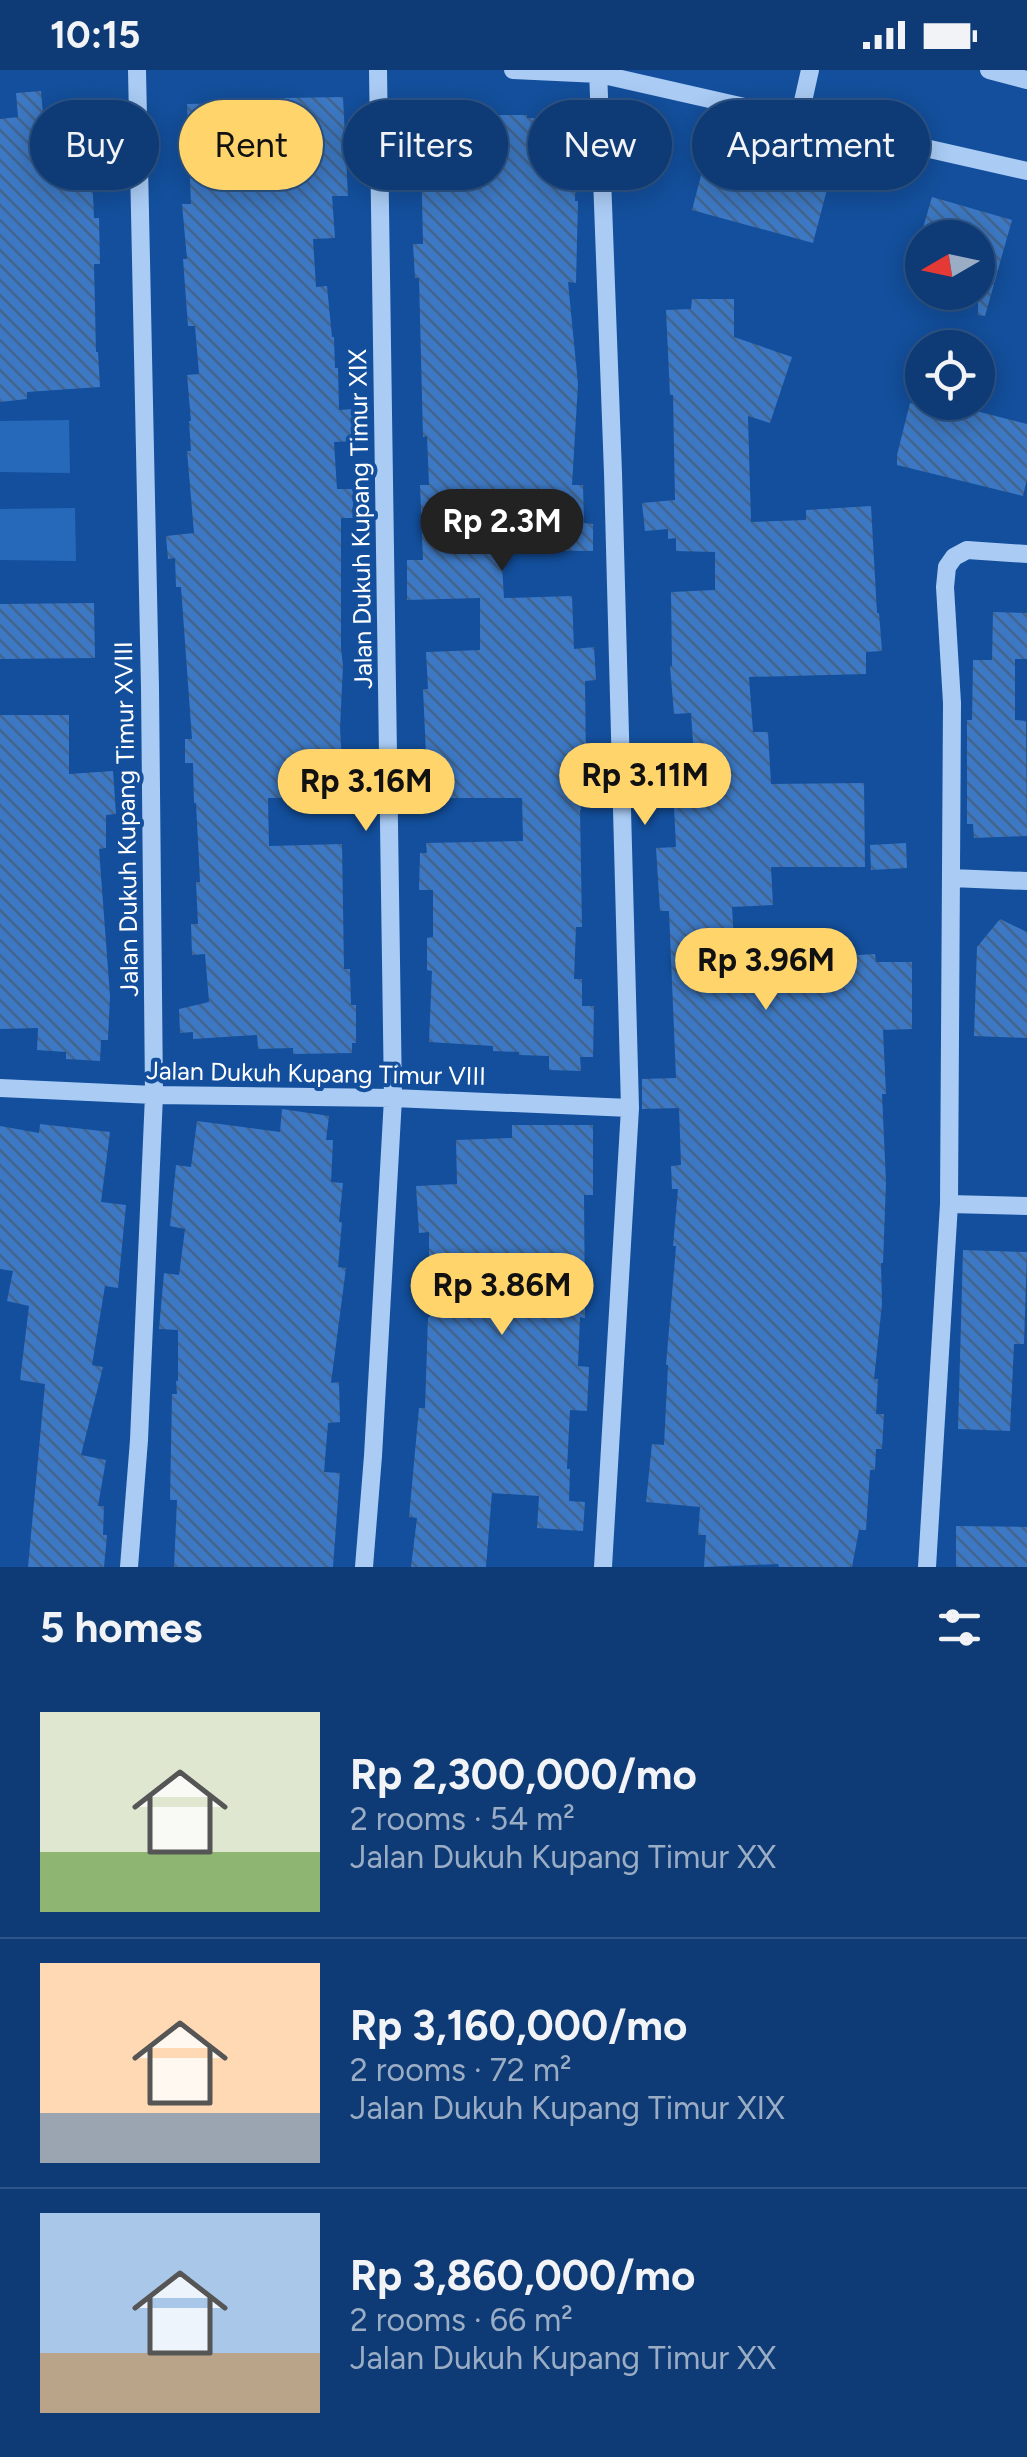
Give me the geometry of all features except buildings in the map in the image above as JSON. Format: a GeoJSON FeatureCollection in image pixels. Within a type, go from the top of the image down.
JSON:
{"type":"FeatureCollection","features":[{"type":"Feature","properties":{"kind":"street","name":"Jalan Dukuh Kupang Timur XVIII"},"geometry":{"type":"LineString","coordinates":[[129,1567],[139,1440],[154,1094],[150,668],[137,70]]}},
{"type":"Feature","properties":{"kind":"street","name":"Jalan Dukuh Kupang Timur XIX"},"geometry":{"type":"LineString","coordinates":[[364,1567],[393,1098],[378,70]]}},
{"type":"Feature","properties":{"kind":"street"},"geometry":{"type":"LineString","coordinates":[[513,70],[599,72],[718,100]]}},
{"type":"Feature","properties":{"kind":"street"},"geometry":{"type":"LineString","coordinates":[[803,100],[810,70]]}},
{"type":"Feature","properties":{"kind":"street"},"geometry":{"type":"LineString","coordinates":[[989,70],[1027,80]]}},
{"type":"Feature","properties":{"kind":"street"},"geometry":{"type":"LineString","coordinates":[[599,72],[630,1108],[603,1567]]}},
{"type":"Feature","properties":{"kind":"street"},"geometry":{"type":"LineString","coordinates":[[930,149],[1027,171]]}},
{"type":"Feature","properties":{"kind":"street"},"geometry":{"type":"LineString","coordinates":[[926,1567],[949,1204],[952,703],[945,587],[947,567],[954,556],[967,550],[1027,554]]}},
{"type":"Feature","properties":{"kind":"street"},"geometry":{"type":"LineString","coordinates":[[951,878],[1027,882]]}},
{"type":"Feature","properties":{"kind":"street","name":"Jalan Dukuh Kupang Timur VIII"},"geometry":{"type":"LineString","coordinates":[[0,1088],[630,1108]]}},
{"type":"Feature","properties":{"kind":"street"},"geometry":{"type":"LineString","coordinates":[[949,1204],[1027,1206]]}},
{"type":"Feature","properties":{"kind":"shaded area"},"geometry":{"type":"Polygon","coordinates":[[[69,420],[70,473],[0,472],[0,421],[69,420]]]}},
{"type":"Feature","properties":{"kind":"shaded area"},"geometry":{"type":"Polygon","coordinates":[[[75,508],[76,561],[0,560],[0,509],[75,508]]]}}]}
